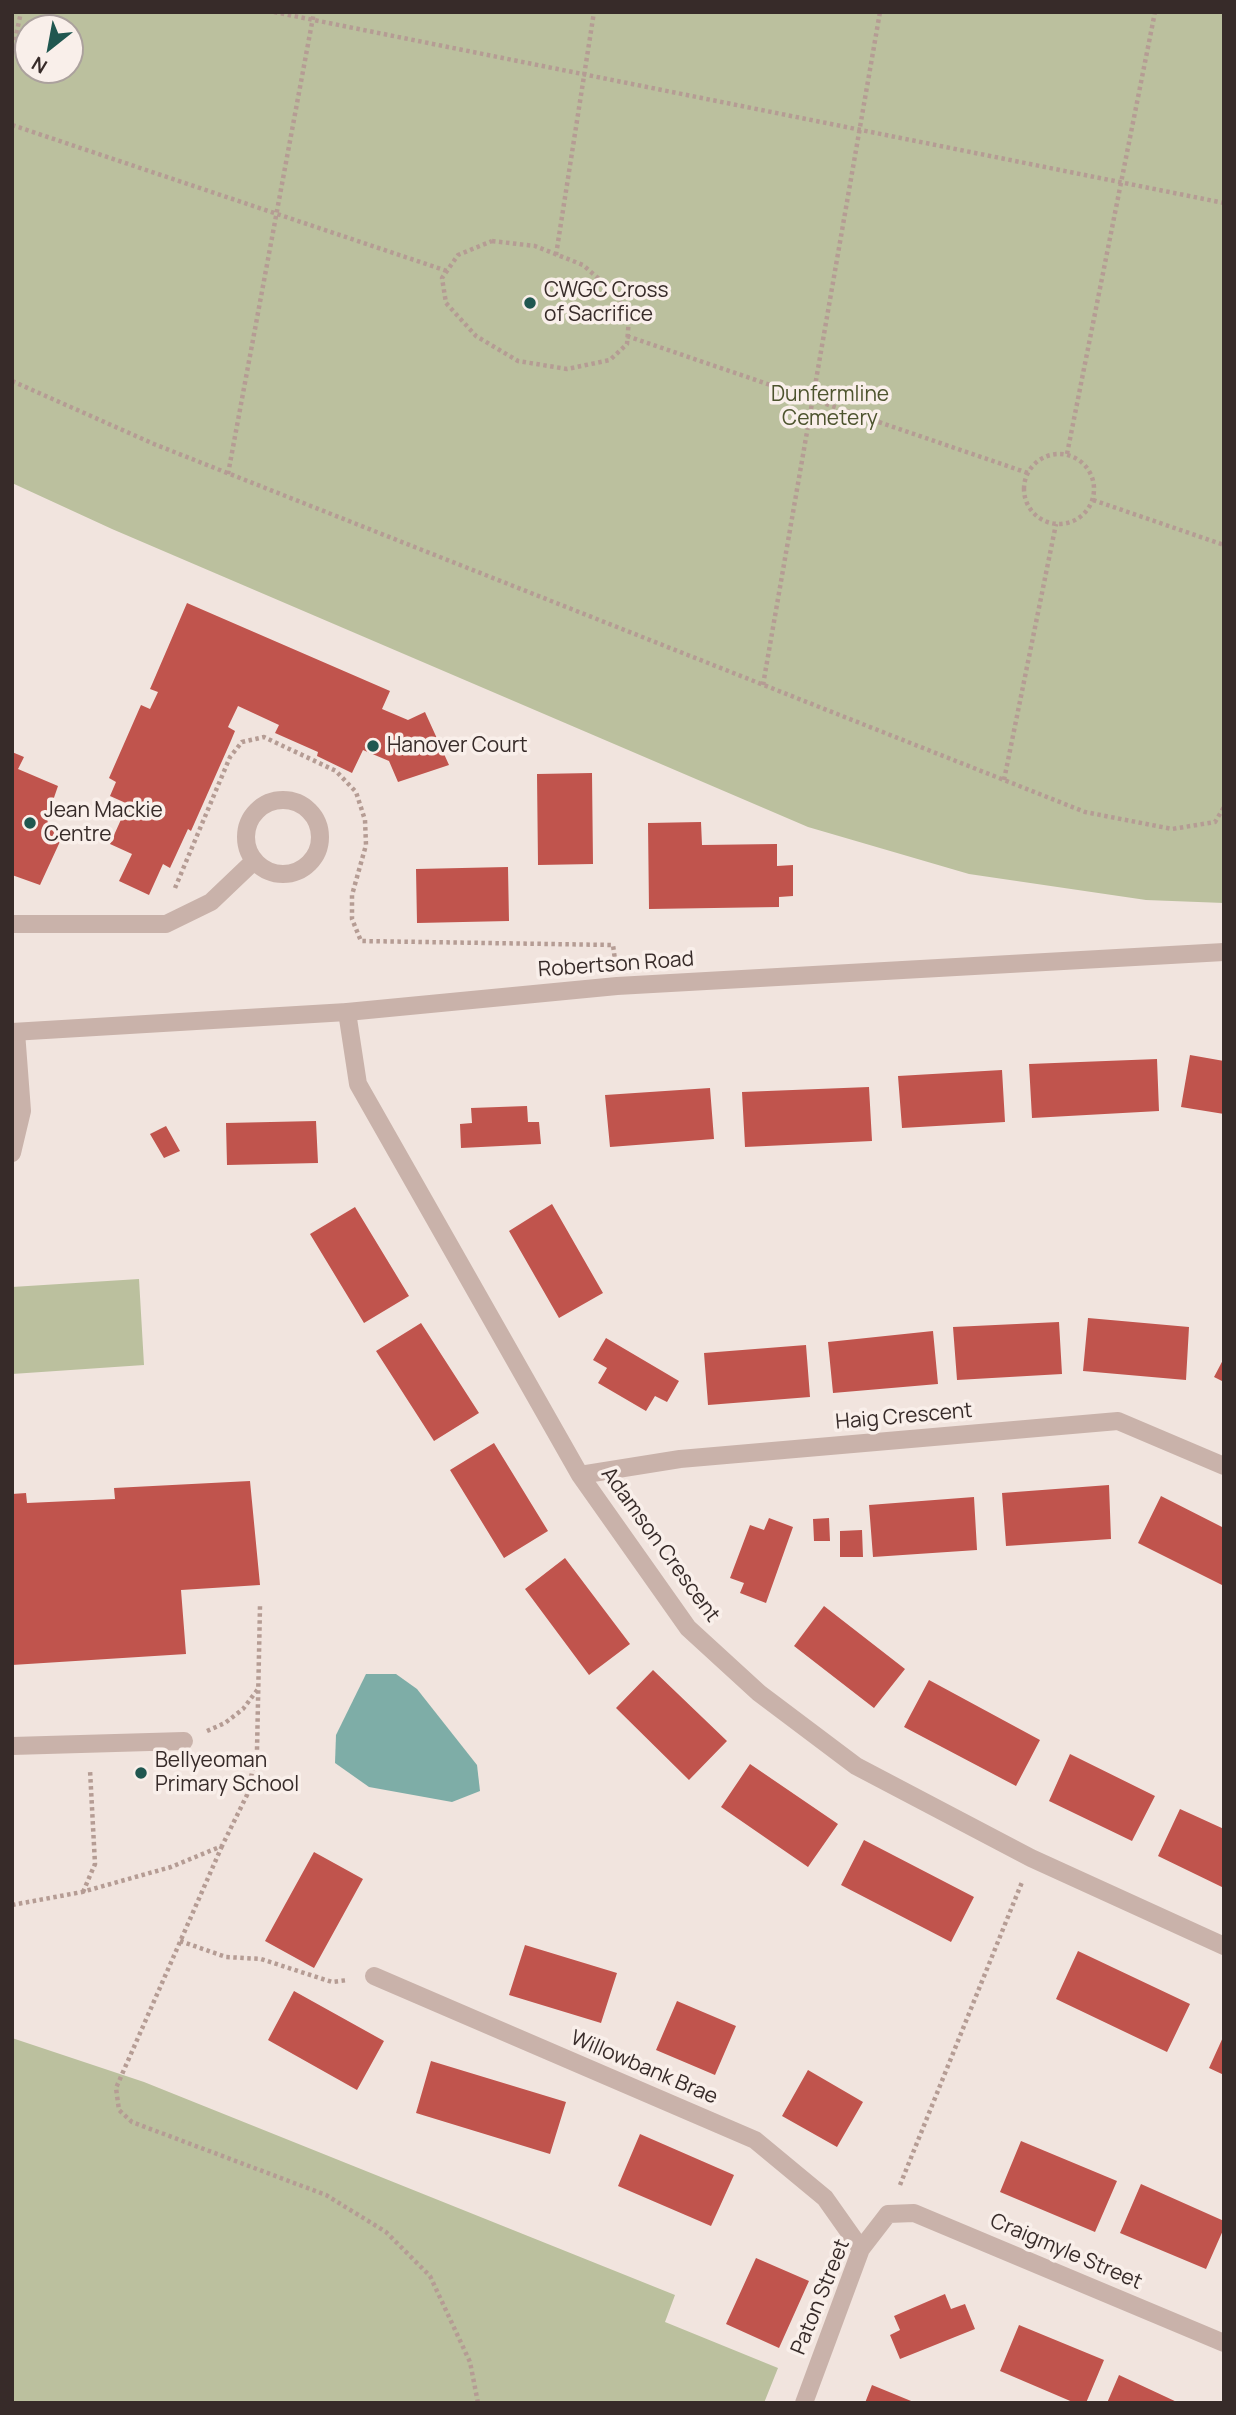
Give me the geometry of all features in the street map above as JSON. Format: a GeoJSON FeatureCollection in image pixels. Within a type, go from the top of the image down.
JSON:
{"type":"FeatureCollection","features":[{"type":"Feature","properties":{"kind":"street"},"geometry":{"type":"LineString","coordinates":[[287,799],[310,811],[317,821],[320,844],[308,864],[298,871],[275,874],[254,861],[245,837],[254,813],[263,805],[287,799]]}},
{"type":"Feature","properties":{"kind":"street"},"geometry":{"type":"LineString","coordinates":[[12,924],[166,924],[211,902],[254,861]]}},
{"type":"Feature","properties":{"kind":"street","name":"Robertson Road"},"geometry":{"type":"LineString","coordinates":[[14,1032],[347,1012],[617,986],[1224,952]]}},
{"type":"Feature","properties":{"kind":"street","name":"Adamson Crescent"},"geometry":{"type":"LineString","coordinates":[[347,1012],[358,1084],[580,1475],[688,1628],[759,1693],[856,1766],[1031,1858],[1224,1946]]}},
{"type":"Feature","properties":{"kind":"street"},"geometry":{"type":"LineString","coordinates":[[12,1153],[22,1111],[14,1032]]}},
{"type":"Feature","properties":{"kind":"street","name":"Haig Crescent"},"geometry":{"type":"LineString","coordinates":[[580,1475],[680,1459],[1118,1421],[1224,1466]]}},
{"type":"Feature","properties":{"kind":"street"},"geometry":{"type":"LineString","coordinates":[[12,1746],[184,1741]]}},
{"type":"Feature","properties":{"kind":"street","name":"Willowbank Brae"},"geometry":{"type":"LineString","coordinates":[[374,1976],[755,2140],[825,2199],[861,2249]]}},
{"type":"Feature","properties":{"kind":"street","name":"Craigmyle Street"},"geometry":{"type":"LineString","coordinates":[[888,2214],[914,2213],[1224,2343]]}},
{"type":"Feature","properties":{"kind":"street","name":"Paton Street"},"geometry":{"type":"LineString","coordinates":[[804,2403],[861,2249],[888,2214]]}},
{"type":"Feature","properties":{"kind":"path"},"geometry":{"type":"LineString","coordinates":[[12,54],[21,12]]}},
{"type":"Feature","properties":{"kind":"path"},"geometry":{"type":"LineString","coordinates":[[274,12],[1224,203]]}},
{"type":"Feature","properties":{"kind":"path"},"geometry":{"type":"LineString","coordinates":[[228,474],[314,12]]}},
{"type":"Feature","properties":{"kind":"path"},"geometry":{"type":"LineString","coordinates":[[556,255],[594,12]]}},
{"type":"Feature","properties":{"kind":"path"},"geometry":{"type":"LineString","coordinates":[[763,685],[880,12]]}},
{"type":"Feature","properties":{"kind":"path"},"geometry":{"type":"LineString","coordinates":[[1067,454],[1155,12]]}},
{"type":"Feature","properties":{"kind":"path"},"geometry":{"type":"LineString","coordinates":[[12,125],[447,271]]}},
{"type":"Feature","properties":{"kind":"path"},"geometry":{"type":"LineString","coordinates":[[492,241],[535,246],[583,265],[615,293],[629,318],[627,344],[610,360],[567,369],[518,361],[476,336],[446,303],[442,278],[447,271],[457,256],[492,241]]}},
{"type":"Feature","properties":{"kind":"path"},"geometry":{"type":"LineString","coordinates":[[627,335],[1028,473]]}},
{"type":"Feature","properties":{"kind":"path"},"geometry":{"type":"LineString","coordinates":[[12,382],[228,474],[1085,812],[1171,829],[1215,822],[1224,807]]}},
{"type":"Feature","properties":{"kind":"path"},"geometry":{"type":"LineString","coordinates":[[1067,454],[1086,466],[1093,476],[1093,500],[1079,518],[1056,524],[1045,521],[1028,505],[1025,495],[1028,473],[1045,457],[1067,454]]}},
{"type":"Feature","properties":{"kind":"path"},"geometry":{"type":"LineString","coordinates":[[1093,500],[1224,545]]}},
{"type":"Feature","properties":{"kind":"path"},"geometry":{"type":"LineString","coordinates":[[1004,780],[1056,524]]}},
{"type":"Feature","properties":{"kind":"path"},"geometry":{"type":"LineString","coordinates":[[150,925],[182,878],[193,840],[230,757],[242,742],[264,737],[336,771],[356,792],[365,820],[366,845],[352,895],[352,919],[360,941],[614,945],[617,986]]}},
{"type":"Feature","properties":{"kind":"path"},"geometry":{"type":"LineString","coordinates":[[260,1606],[257,1751],[249,1784],[117,2088],[119,2110],[132,2122],[326,2195],[386,2232],[430,2276],[470,2362],[478,2403]]}},
{"type":"Feature","properties":{"kind":"path"},"geometry":{"type":"LineString","coordinates":[[184,1741],[225,1723],[243,1709],[258,1689]]}},
{"type":"Feature","properties":{"kind":"path"},"geometry":{"type":"LineString","coordinates":[[82,1892],[95,1864],[89,1744]]}},
{"type":"Feature","properties":{"kind":"path"},"geometry":{"type":"LineString","coordinates":[[12,1905],[82,1892],[171,1867],[222,1846]]}},
{"type":"Feature","properties":{"kind":"path"},"geometry":{"type":"LineString","coordinates":[[888,2214],[1031,1858]]}},
{"type":"Feature","properties":{"kind":"path"},"geometry":{"type":"LineString","coordinates":[[180,1941],[226,1957],[261,1959],[332,1982],[374,1976]]}},
{"type":"Feature","properties":{"kind":"green space","name":"Dunfermline Cemetery"},"geometry":{"type":"Polygon","coordinates":[[[12,12],[1224,12],[1224,903],[1146,900],[969,874],[808,827],[112,529],[12,483],[12,12]]]}},
{"type":"Feature","properties":{"kind":"green space"},"geometry":{"type":"Polygon","coordinates":[[[139,1279],[144,1365],[12,1374],[12,1287],[139,1279]]]}},
{"type":"Feature","properties":{"kind":"green space"},"geometry":{"type":"Polygon","coordinates":[[[12,2038],[144,2082],[675,2295],[665,2322],[778,2368],[764,2403],[12,2403],[12,2038]]]}},
{"type":"Feature","properties":{"kind":"water"},"geometry":{"type":"Polygon","coordinates":[[[366,1674],[396,1674],[417,1689],[477,1765],[480,1791],[452,1802],[369,1787],[335,1763],[336,1735],[366,1674]]]}},
{"type":"Feature","properties":{"kind":"building","name":"Hanover Court"},"geometry":{"type":"Polygon","coordinates":[[[187,603],[390,691],[382,709],[408,720],[425,712],[449,765],[398,782],[389,761],[363,750],[352,773],[317,756],[318,752],[275,733],[279,725],[238,706],[228,727],[235,731],[230,743],[191,831],[188,829],[170,868],[163,864],[149,895],[119,881],[132,854],[110,844],[128,804],[110,796],[116,782],[109,778],[141,705],[150,709],[158,692],[150,689],[187,603]]]}},
{"type":"Feature","properties":{"kind":"building","name":"Jean Mackie Centre"},"geometry":{"type":"Polygon","coordinates":[[[12,752],[24,757],[18,769],[58,786],[47,818],[49,829],[63,835],[40,885],[12,875],[12,752]]]}},
{"type":"Feature","properties":{"kind":"building"},"geometry":{"type":"Polygon","coordinates":[[[592,773],[593,864],[538,865],[537,774],[592,773]]]}},
{"type":"Feature","properties":{"kind":"building"},"geometry":{"type":"Polygon","coordinates":[[[701,822],[702,845],[777,844],[777,866],[793,865],[793,896],[779,897],[779,907],[649,909],[648,823],[701,822]]]}},
{"type":"Feature","properties":{"kind":"building"},"geometry":{"type":"Polygon","coordinates":[[[508,867],[509,921],[417,923],[416,869],[508,867]]]}},
{"type":"Feature","properties":{"kind":"building"},"geometry":{"type":"Polygon","coordinates":[[[1190,1055],[1224,1061],[1224,1114],[1181,1107],[1190,1055]]]}},
{"type":"Feature","properties":{"kind":"building"},"geometry":{"type":"Polygon","coordinates":[[[1157,1059],[1159,1111],[1032,1118],[1029,1064],[1157,1059]]]}},
{"type":"Feature","properties":{"kind":"building"},"geometry":{"type":"Polygon","coordinates":[[[1002,1070],[1005,1122],[902,1128],[898,1076],[1002,1070]]]}},
{"type":"Feature","properties":{"kind":"building"},"geometry":{"type":"Polygon","coordinates":[[[869,1087],[872,1141],[745,1147],[742,1092],[869,1087]]]}},
{"type":"Feature","properties":{"kind":"building"},"geometry":{"type":"Polygon","coordinates":[[[710,1088],[714,1139],[610,1147],[605,1095],[710,1088]]]}},
{"type":"Feature","properties":{"kind":"building"},"geometry":{"type":"Polygon","coordinates":[[[527,1106],[528,1122],[539,1122],[541,1144],[461,1148],[460,1124],[472,1123],[471,1108],[527,1106]]]}},
{"type":"Feature","properties":{"kind":"building"},"geometry":{"type":"Polygon","coordinates":[[[316,1121],[318,1163],[227,1165],[226,1123],[316,1121]]]}},
{"type":"Feature","properties":{"kind":"building"},"geometry":{"type":"Polygon","coordinates":[[[166,1126],[180,1151],[164,1158],[150,1134],[166,1126]]]}},
{"type":"Feature","properties":{"kind":"building"},"geometry":{"type":"Polygon","coordinates":[[[552,1204],[603,1293],[559,1318],[509,1231],[552,1204]]]}},
{"type":"Feature","properties":{"kind":"building"},"geometry":{"type":"Polygon","coordinates":[[[355,1207],[409,1296],[364,1323],[310,1234],[355,1207]]]}},
{"type":"Feature","properties":{"kind":"building"},"geometry":{"type":"Polygon","coordinates":[[[1088,1318],[1189,1327],[1186,1380],[1083,1371],[1088,1318]]]}},
{"type":"Feature","properties":{"kind":"building"},"geometry":{"type":"Polygon","coordinates":[[[1059,1322],[1062,1374],[957,1380],[953,1327],[1059,1322]]]}},
{"type":"Feature","properties":{"kind":"building"},"geometry":{"type":"Polygon","coordinates":[[[421,1323],[479,1413],[434,1441],[376,1351],[421,1323]]]}},
{"type":"Feature","properties":{"kind":"building"},"geometry":{"type":"Polygon","coordinates":[[[933,1331],[938,1384],[833,1393],[828,1342],[933,1331]]]}},
{"type":"Feature","properties":{"kind":"building"},"geometry":{"type":"Polygon","coordinates":[[[606,1338],[679,1381],[667,1402],[655,1396],[646,1411],[598,1383],[607,1368],[593,1360],[606,1338]]]}},
{"type":"Feature","properties":{"kind":"building"},"geometry":{"type":"Polygon","coordinates":[[[806,1345],[810,1397],[708,1405],[704,1353],[806,1345]]]}},
{"type":"Feature","properties":{"kind":"building"},"geometry":{"type":"Polygon","coordinates":[[[1224,1358],[1224,1382],[1214,1377],[1224,1358]]]}},
{"type":"Feature","properties":{"kind":"building"},"geometry":{"type":"Polygon","coordinates":[[[494,1443],[548,1531],[504,1558],[450,1470],[494,1443]]]}},
{"type":"Feature","properties":{"kind":"building"},"geometry":{"type":"Polygon","coordinates":[[[250,1481],[260,1585],[181,1590],[186,1654],[12,1665],[12,1494],[26,1493],[27,1503],[115,1499],[114,1488],[250,1481]]]}},
{"type":"Feature","properties":{"kind":"building"},"geometry":{"type":"Polygon","coordinates":[[[1109,1485],[1111,1539],[1006,1546],[1002,1493],[1109,1485]]]}},
{"type":"Feature","properties":{"kind":"building"},"geometry":{"type":"Polygon","coordinates":[[[1161,1496],[1224,1528],[1224,1586],[1138,1543],[1161,1496]]]}},
{"type":"Feature","properties":{"kind":"building"},"geometry":{"type":"Polygon","coordinates":[[[974,1497],[977,1550],[873,1557],[869,1505],[974,1497]]]}},
{"type":"Feature","properties":{"kind":"building"},"geometry":{"type":"Polygon","coordinates":[[[769,1518],[793,1527],[766,1603],[740,1593],[744,1583],[730,1578],[750,1525],[764,1530],[769,1518]]]}},
{"type":"Feature","properties":{"kind":"building"},"geometry":{"type":"Polygon","coordinates":[[[829,1518],[830,1541],[814,1541],[813,1519],[829,1518]]]}},
{"type":"Feature","properties":{"kind":"building"},"geometry":{"type":"Polygon","coordinates":[[[862,1530],[863,1557],[840,1557],[840,1531],[862,1530]]]}},
{"type":"Feature","properties":{"kind":"building"},"geometry":{"type":"Polygon","coordinates":[[[565,1558],[630,1644],[589,1675],[525,1589],[565,1558]]]}},
{"type":"Feature","properties":{"kind":"building"},"geometry":{"type":"Polygon","coordinates":[[[824,1606],[905,1669],[874,1708],[794,1646],[824,1606]]]}},
{"type":"Feature","properties":{"kind":"building"},"geometry":{"type":"Polygon","coordinates":[[[653,1670],[727,1741],[689,1780],[616,1708],[653,1670]]]}},
{"type":"Feature","properties":{"kind":"building"},"geometry":{"type":"Polygon","coordinates":[[[929,1680],[1040,1740],[1016,1786],[904,1727],[929,1680]]]}},
{"type":"Feature","properties":{"kind":"building"},"geometry":{"type":"Polygon","coordinates":[[[1070,1754],[1155,1796],[1132,1841],[1049,1801],[1070,1754]]]}},
{"type":"Feature","properties":{"kind":"building"},"geometry":{"type":"Polygon","coordinates":[[[750,1764],[838,1824],[808,1867],[721,1807],[750,1764]]]}},
{"type":"Feature","properties":{"kind":"building"},"geometry":{"type":"Polygon","coordinates":[[[1180,1809],[1224,1829],[1224,1888],[1158,1856],[1180,1809]]]}},
{"type":"Feature","properties":{"kind":"building"},"geometry":{"type":"Polygon","coordinates":[[[864,1840],[974,1897],[951,1942],[841,1885],[864,1840]]]}},
{"type":"Feature","properties":{"kind":"building"},"geometry":{"type":"Polygon","coordinates":[[[314,1852],[363,1879],[314,1968],[265,1941],[314,1852]]]}},
{"type":"Feature","properties":{"kind":"building"},"geometry":{"type":"Polygon","coordinates":[[[525,1945],[617,1973],[601,2023],[509,1995],[525,1945]]]}},
{"type":"Feature","properties":{"kind":"building"},"geometry":{"type":"Polygon","coordinates":[[[1078,1951],[1190,2004],[1167,2052],[1056,1999],[1078,1951]]]}},
{"type":"Feature","properties":{"kind":"building"},"geometry":{"type":"Polygon","coordinates":[[[294,1991],[384,2041],[357,2090],[268,2040],[294,1991]]]}},
{"type":"Feature","properties":{"kind":"building"},"geometry":{"type":"Polygon","coordinates":[[[677,2001],[736,2026],[715,2075],[656,2050],[677,2001]]]}},
{"type":"Feature","properties":{"kind":"building"},"geometry":{"type":"Polygon","coordinates":[[[1224,2035],[1224,2075],[1209,2068],[1224,2035]]]}},
{"type":"Feature","properties":{"kind":"building"},"geometry":{"type":"Polygon","coordinates":[[[431,2061],[566,2102],[550,2154],[416,2113],[431,2061]]]}},
{"type":"Feature","properties":{"kind":"building"},"geometry":{"type":"Polygon","coordinates":[[[808,2070],[863,2102],[837,2147],[782,2116],[808,2070]]]}},
{"type":"Feature","properties":{"kind":"building"},"geometry":{"type":"Polygon","coordinates":[[[640,2134],[734,2175],[711,2226],[618,2186],[640,2134]]]}},
{"type":"Feature","properties":{"kind":"building"},"geometry":{"type":"Polygon","coordinates":[[[1021,2141],[1117,2181],[1095,2232],[1000,2192],[1021,2141]]]}},
{"type":"Feature","properties":{"kind":"building"},"geometry":{"type":"Polygon","coordinates":[[[1141,2184],[1224,2221],[1224,2228],[1206,2269],[1120,2233],[1141,2184]]]}},
{"type":"Feature","properties":{"kind":"building"},"geometry":{"type":"Polygon","coordinates":[[[756,2258],[809,2281],[779,2348],[726,2324],[756,2258]]]}},
{"type":"Feature","properties":{"kind":"building"},"geometry":{"type":"Polygon","coordinates":[[[945,2294],[951,2309],[965,2304],[975,2329],[900,2359],[890,2335],[900,2330],[894,2316],[945,2294]]]}},
{"type":"Feature","properties":{"kind":"building"},"geometry":{"type":"Polygon","coordinates":[[[1019,2325],[1104,2360],[1086,2403],[1075,2403],[1000,2371],[1019,2325]]]}},
{"type":"Feature","properties":{"kind":"building"},"geometry":{"type":"Polygon","coordinates":[[[1119,2375],[1179,2403],[1107,2403],[1119,2375]]]}},
{"type":"Feature","properties":{"kind":"building"},"geometry":{"type":"Polygon","coordinates":[[[872,2385],[916,2403],[865,2403],[872,2385]]]}},
{"type":"Feature","properties":{"kind":"place","name":"CWGC Cross of Sacrifice"},"geometry":{"type":"Point","coordinates":[530,303]}},
{"type":"Feature","properties":{"kind":"place","name":"Hanover Court"},"geometry":{"type":"Point","coordinates":[373,746]}},
{"type":"Feature","properties":{"kind":"place","name":"Jean Mackie Centre"},"geometry":{"type":"Point","coordinates":[30,823]}},
{"type":"Feature","properties":{"kind":"place","name":"Bellyeoman Primary School"},"geometry":{"type":"Point","coordinates":[141,1773]}}]}
